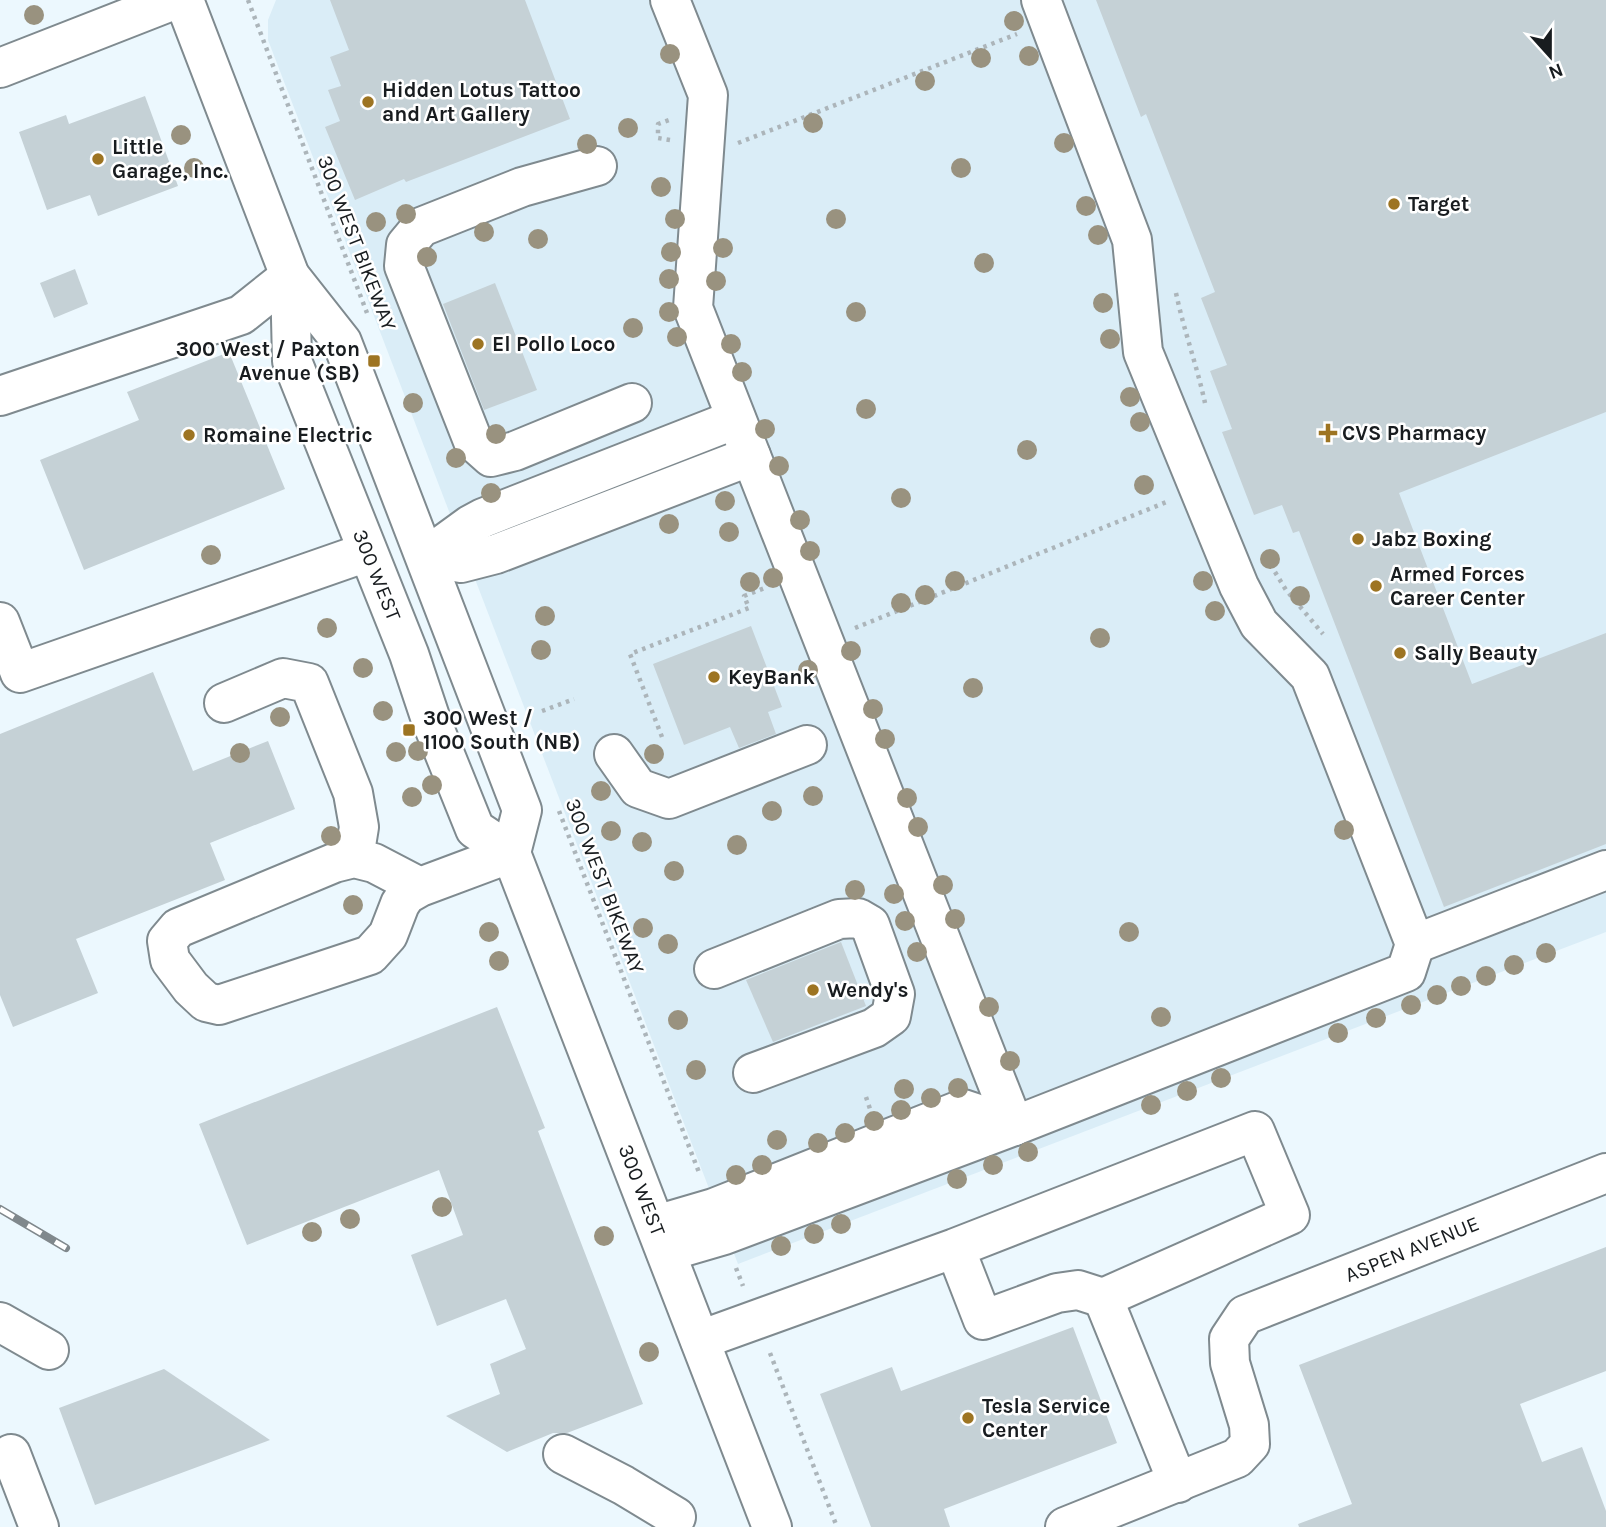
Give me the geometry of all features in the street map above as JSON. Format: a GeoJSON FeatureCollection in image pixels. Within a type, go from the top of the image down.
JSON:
{"type":"FeatureCollection","features":[{"type":"Feature","properties":{"kind":"main road"},"geometry":{"type":"LineString","coordinates":[[0,68],[174,0]]}},
{"type":"Feature","properties":{"kind":"main road","name":"300 WEST"},"geometry":{"type":"LineString","coordinates":[[184,0],[290,276],[292,360],[409,654],[431,720],[475,829],[511,853],[772,1527]]}},
{"type":"Feature","properties":{"kind":"main road"},"geometry":{"type":"LineString","coordinates":[[670,0],[708,95],[692,308],[1014,1126]]}},
{"type":"Feature","properties":{"kind":"main road"},"geometry":{"type":"LineString","coordinates":[[661,1238],[713,1208],[963,1109],[1014,1126],[1406,972],[1415,944],[1311,676],[1259,624],[1239,586],[1198,489],[1143,352],[1132,240],[1034,15]]}},
{"type":"Feature","properties":{"kind":"main road"},"geometry":{"type":"LineString","coordinates":[[597,166],[522,187],[421,227],[406,245],[404,266],[473,441],[491,457],[515,451],[632,403]]}},
{"type":"Feature","properties":{"kind":"main road"},"geometry":{"type":"LineString","coordinates":[[0,396],[241,315],[290,276],[370,485],[393,522],[426,558],[523,810],[511,853],[420,887],[406,895],[388,935],[370,956],[219,1005],[206,1002],[191,988],[170,960],[167,941],[178,928],[334,863],[355,858],[374,863],[420,887]]}},
{"type":"Feature","properties":{"kind":"main road"},"geometry":{"type":"LineString","coordinates":[[426,558],[483,518],[736,419]]}},
{"type":"Feature","properties":{"kind":"main road"},"geometry":{"type":"LineString","coordinates":[[426,558],[461,563],[496,554],[751,456]]}},
{"type":"Feature","properties":{"kind":"main road"},"geometry":{"type":"LineString","coordinates":[[0,622],[20,673],[367,552]]}},
{"type":"Feature","properties":{"kind":"main road"},"geometry":{"type":"LineString","coordinates":[[426,558],[429,585],[427,620],[436,682],[431,720]]}},
{"type":"Feature","properties":{"kind":"main road"},"geometry":{"type":"LineString","coordinates":[[224,703],[283,678],[309,683],[352,793],[359,827],[355,858]]}},
{"type":"Feature","properties":{"kind":"main road"},"geometry":{"type":"LineString","coordinates":[[614,754],[638,788],[669,799],[807,745]]}},
{"type":"Feature","properties":{"kind":"main road"},"geometry":{"type":"LineString","coordinates":[[1415,944],[1606,870]]}},
{"type":"Feature","properties":{"kind":"main road"},"geometry":{"type":"LineString","coordinates":[[714,969],[839,919],[859,918],[870,925],[895,994],[891,1016],[874,1028],[753,1073]]}},
{"type":"Feature","properties":{"kind":"main road"},"geometry":{"type":"LineString","coordinates":[[700,1340],[955,1248],[1255,1131],[1290,1215],[1103,1298],[1078,1290],[1057,1293],[982,1320],[955,1248]]}},
{"type":"Feature","properties":{"kind":"main road","name":"ASPEN AVENUE"},"geometry":{"type":"LineString","coordinates":[[1178,1483],[1237,1458],[1250,1444],[1250,1425],[1230,1363],[1229,1339],[1245,1315],[1606,1173]]}},
{"type":"Feature","properties":{"kind":"main road"},"geometry":{"type":"LineString","coordinates":[[1065,1527],[1178,1483],[1103,1298]]}},
{"type":"Feature","properties":{"kind":"main road"},"geometry":{"type":"LineString","coordinates":[[0,1322],[49,1350]]}},
{"type":"Feature","properties":{"kind":"main road"},"geometry":{"type":"LineString","coordinates":[[11,1454],[39,1527]]}},
{"type":"Feature","properties":{"kind":"main road"},"geometry":{"type":"LineString","coordinates":[[563,1454],[623,1485],[676,1517]]}},
{"type":"Feature","properties":{"kind":"path","name":"300 WEST BIKEWAY"},"geometry":{"type":"LineString","coordinates":[[248,0],[368,314]]}},
{"type":"Feature","properties":{"kind":"path"},"geometry":{"type":"LineString","coordinates":[[728,144],[735,144],[1034,15]]}},
{"type":"Feature","properties":{"kind":"path"},"geometry":{"type":"LineString","coordinates":[[1174,283],[1183,324],[1196,359],[1207,411]]}},
{"type":"Feature","properties":{"kind":"path"},"geometry":{"type":"LineString","coordinates":[[854,628],[1198,489]]}},
{"type":"Feature","properties":{"kind":"path"},"geometry":{"type":"LineString","coordinates":[[1273,568],[1286,590],[1327,641]]}},
{"type":"Feature","properties":{"kind":"path"},"geometry":{"type":"LineString","coordinates":[[662,737],[630,653],[749,608],[744,596],[769,587]]}},
{"type":"Feature","properties":{"kind":"path"},"geometry":{"type":"LineString","coordinates":[[542,711],[574,699]]}},
{"type":"Feature","properties":{"kind":"path","name":"300 WEST BIKEWAY"},"geometry":{"type":"LineString","coordinates":[[558,810],[702,1179]]}},
{"type":"Feature","properties":{"kind":"path"},"geometry":{"type":"LineString","coordinates":[[866,1097],[870,1110]]}},
{"type":"Feature","properties":{"kind":"path"},"geometry":{"type":"LineString","coordinates":[[733,1259],[837,1527]]}},
{"type":"Feature","properties":{"kind":"shaded area"},"geometry":{"type":"Polygon","coordinates":[[[276,0],[1606,0],[1606,932],[738,1264],[268,40],[268,20],[276,0]]]}},
{"type":"Feature","properties":{"kind":"building"},"geometry":{"type":"Polygon","coordinates":[[[330,0],[525,0],[570,119],[406,182],[404,179],[355,200],[325,127],[340,121],[328,90],[341,86],[330,57],[349,50],[330,0]]]}},
{"type":"Feature","properties":{"kind":"building","name":"Target"},"geometry":{"type":"Polygon","coordinates":[[[1096,0],[1606,0],[1606,412],[1399,493],[1472,684],[1606,633],[1606,844],[1444,907],[1299,531],[1293,533],[1282,505],[1254,515],[1222,432],[1232,429],[1210,371],[1227,365],[1201,298],[1215,292],[1146,114],[1141,117],[1096,0]]]}},
{"type":"Feature","properties":{"kind":"building","name":"Little Garage, Inc."},"geometry":{"type":"Polygon","coordinates":[[[145,96],[178,186],[98,216],[90,195],[47,210],[19,132],[66,115],[69,124],[145,96]]]}},
{"type":"Feature","properties":{"kind":"building"},"geometry":{"type":"Polygon","coordinates":[[[75,269],[88,304],[54,318],[40,283],[75,269]]]}},
{"type":"Feature","properties":{"kind":"building","name":"El Pollo Loco"},"geometry":{"type":"Polygon","coordinates":[[[495,283],[537,390],[484,410],[443,304],[495,283]]]}},
{"type":"Feature","properties":{"kind":"building"},"geometry":{"type":"Polygon","coordinates":[[[229,352],[285,489],[84,570],[40,460],[139,420],[127,392],[229,352]]]}},
{"type":"Feature","properties":{"kind":"building","name":"KeyBank"},"geometry":{"type":"Polygon","coordinates":[[[751,626],[782,707],[768,712],[776,734],[739,748],[730,727],[684,745],[653,664],[751,626]]]}},
{"type":"Feature","properties":{"kind":"building"},"geometry":{"type":"Polygon","coordinates":[[[153,672],[193,771],[268,741],[295,809],[210,843],[225,880],[76,939],[98,993],[13,1027],[0,995],[0,734],[153,672]]]}},
{"type":"Feature","properties":{"kind":"building","name":"Wendy's"},"geometry":{"type":"Polygon","coordinates":[[[841,942],[866,1006],[773,1042],[746,980],[841,942]]]}},
{"type":"Feature","properties":{"kind":"building"},"geometry":{"type":"Polygon","coordinates":[[[497,1007],[545,1128],[538,1131],[643,1404],[567,1433],[553,1433],[507,1452],[446,1416],[500,1394],[490,1364],[526,1349],[506,1299],[437,1326],[411,1255],[463,1235],[439,1170],[247,1245],[199,1124],[497,1007]]]}},
{"type":"Feature","properties":{"kind":"building"},"geometry":{"type":"Polygon","coordinates":[[[1606,1247],[1606,1371],[1520,1404],[1542,1462],[1582,1447],[1606,1511],[1606,1527],[1299,1527],[1298,1524],[1352,1504],[1299,1365],[1606,1247]]]}},
{"type":"Feature","properties":{"kind":"building","name":"Tesla Service Center"},"geometry":{"type":"Polygon","coordinates":[[[1073,1327],[1117,1443],[944,1509],[950,1527],[871,1527],[820,1394],[892,1367],[901,1391],[1073,1327]]]}},
{"type":"Feature","properties":{"kind":"building"},"geometry":{"type":"Polygon","coordinates":[[[164,1369],[270,1440],[95,1505],[59,1408],[164,1369]]]}},
{"type":"Feature","properties":{"kind":"railway"},"geometry":{"type":"LineString","coordinates":[[0,1209],[66,1248]]}},
{"type":"Feature","properties":{"kind":"place","name":"Hidden Lotus Tattoo and Art Gallery"},"geometry":{"type":"Point","coordinates":[368,102]}},
{"type":"Feature","properties":{"kind":"place","name":"Little Garage, Inc."},"geometry":{"type":"Point","coordinates":[98,159]}},
{"type":"Feature","properties":{"kind":"place","name":"Target"},"geometry":{"type":"Point","coordinates":[1394,204]}},
{"type":"Feature","properties":{"kind":"place","name":"El Pollo Loco"},"geometry":{"type":"Point","coordinates":[478,344]}},
{"type":"Feature","properties":{"kind":"place","name":"300 West / Paxton Avenue (SB)"},"geometry":{"type":"Point","coordinates":[374,361]}},
{"type":"Feature","properties":{"kind":"place","name":"CVS Pharmacy"},"geometry":{"type":"Point","coordinates":[1328,433]}},
{"type":"Feature","properties":{"kind":"place","name":"Romaine Electric"},"geometry":{"type":"Point","coordinates":[189,435]}},
{"type":"Feature","properties":{"kind":"place","name":"Jabz Boxing"},"geometry":{"type":"Point","coordinates":[1358,539]}},
{"type":"Feature","properties":{"kind":"place","name":"Armed Forces Career Center"},"geometry":{"type":"Point","coordinates":[1376,586]}},
{"type":"Feature","properties":{"kind":"place","name":"Sally Beauty"},"geometry":{"type":"Point","coordinates":[1400,653]}},
{"type":"Feature","properties":{"kind":"place","name":"KeyBank"},"geometry":{"type":"Point","coordinates":[714,677]}},
{"type":"Feature","properties":{"kind":"place","name":"300 West / 1100 South (NB)"},"geometry":{"type":"Point","coordinates":[409,730]}},
{"type":"Feature","properties":{"kind":"place","name":"Wendy's"},"geometry":{"type":"Point","coordinates":[813,990]}},
{"type":"Feature","properties":{"kind":"place","name":"Tesla Service Center"},"geometry":{"type":"Point","coordinates":[968,1418]}}]}
